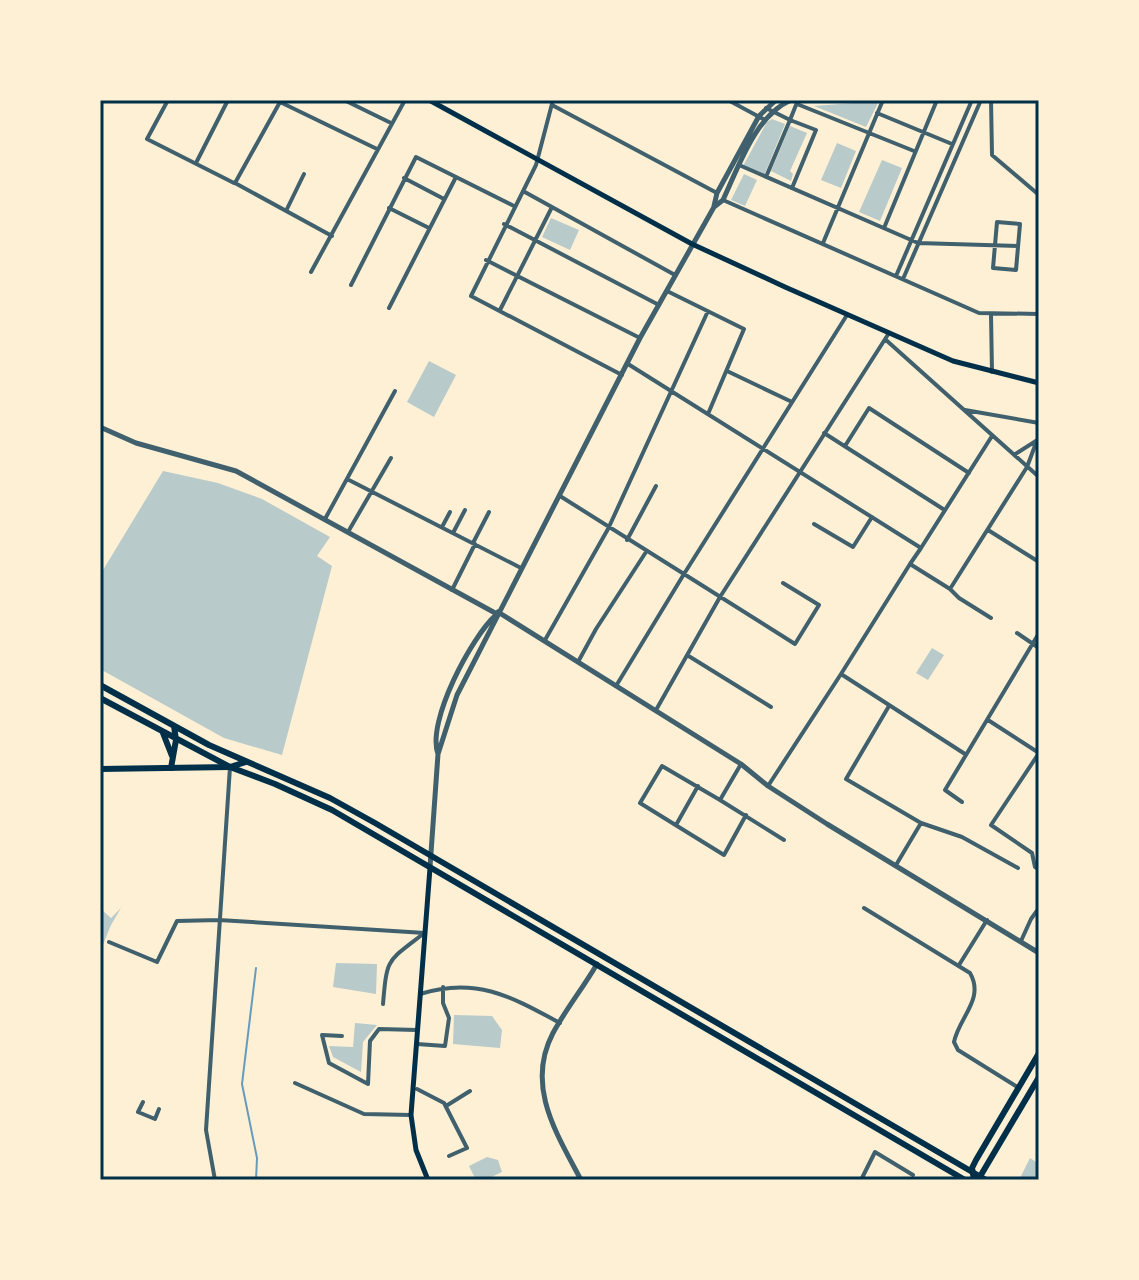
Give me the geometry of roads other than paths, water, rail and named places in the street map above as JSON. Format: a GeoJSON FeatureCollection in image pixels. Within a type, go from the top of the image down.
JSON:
{"type":"FeatureCollection","features":[{"type":"Feature","properties":{"kind":"main road"},"geometry":{"type":"LineString","coordinates":[[429,100],[692,244],[953,361],[1039,383]]}},
{"type":"Feature","properties":{"kind":"main road"},"geometry":{"type":"LineString","coordinates":[[100,685],[246,762],[330,798],[978,1178]]}},
{"type":"Feature","properties":{"kind":"main road"},"geometry":{"type":"LineString","coordinates":[[100,698],[230,767],[332,810],[965,1180]]}},
{"type":"Feature","properties":{"kind":"main road"},"geometry":{"type":"LineString","coordinates":[[171,768],[176,740],[174,726]]}},
{"type":"Feature","properties":{"kind":"main road"},"geometry":{"type":"LineString","coordinates":[[163,733],[173,759]]}},
{"type":"Feature","properties":{"kind":"main road"},"geometry":{"type":"LineString","coordinates":[[100,769],[230,767],[246,762]]}},
{"type":"Feature","properties":{"kind":"main road"},"geometry":{"type":"LineString","coordinates":[[428,1180],[416,1150],[411,1115],[430,867]]}},
{"type":"Feature","properties":{"kind":"main road"},"geometry":{"type":"LineString","coordinates":[[475,893],[480,884]]}},
{"type":"Feature","properties":{"kind":"main road"},"geometry":{"type":"LineString","coordinates":[[534,927],[539,919]]}},
{"type":"Feature","properties":{"kind":"main road"},"geometry":{"type":"LineString","coordinates":[[674,1009],[679,1001]]}},
{"type":"Feature","properties":{"kind":"main road"},"geometry":{"type":"LineString","coordinates":[[978,1178],[976,1160],[1039,1053]]}},
{"type":"Feature","properties":{"kind":"main road"},"geometry":{"type":"LineString","coordinates":[[978,1178],[1039,1077]]}},
{"type":"Feature","properties":{"kind":"main road"},"geometry":{"type":"LineString","coordinates":[[1019,1088],[1029,1095]]}},
{"type":"Feature","properties":{"kind":"street"},"geometry":{"type":"LineString","coordinates":[[168,100],[147,139],[332,236]]}},
{"type":"Feature","properties":{"kind":"street"},"geometry":{"type":"LineString","coordinates":[[196,163],[228,100]]}},
{"type":"Feature","properties":{"kind":"street"},"geometry":{"type":"LineString","coordinates":[[344,100],[391,123]]}},
{"type":"Feature","properties":{"kind":"street"},"geometry":{"type":"LineString","coordinates":[[311,272],[405,100]]}},
{"type":"Feature","properties":{"kind":"street"},"geometry":{"type":"LineString","coordinates":[[728,100],[762,118]]}},
{"type":"Feature","properties":{"kind":"street"},"geometry":{"type":"LineString","coordinates":[[430,867],[438,754],[453,704],[640,338],[714,207],[717,193],[776,100]]}},
{"type":"Feature","properties":{"kind":"street"},"geometry":{"type":"LineString","coordinates":[[823,243],[883,100]]}},
{"type":"Feature","properties":{"kind":"street"},"geometry":{"type":"LineString","coordinates":[[884,228],[937,100]]}},
{"type":"Feature","properties":{"kind":"street"},"geometry":{"type":"LineString","coordinates":[[896,276],[972,100]]}},
{"type":"Feature","properties":{"kind":"street"},"geometry":{"type":"LineString","coordinates":[[903,279],[981,100]]}},
{"type":"Feature","properties":{"kind":"street"},"geometry":{"type":"LineString","coordinates":[[991,100],[992,155],[1039,195]]}},
{"type":"Feature","properties":{"kind":"street"},"geometry":{"type":"LineString","coordinates":[[235,183],[278,101],[377,149]]}},
{"type":"Feature","properties":{"kind":"street"},"geometry":{"type":"LineString","coordinates":[[769,110],[795,101],[914,151]]}},
{"type":"Feature","properties":{"kind":"street"},"geometry":{"type":"LineString","coordinates":[[766,177],[795,101]]}},
{"type":"Feature","properties":{"kind":"street"},"geometry":{"type":"LineString","coordinates":[[622,375],[471,296],[538,158],[553,103],[717,193]]}},
{"type":"Feature","properties":{"kind":"street"},"geometry":{"type":"LineString","coordinates":[[769,110],[816,130],[792,188]]}},
{"type":"Feature","properties":{"kind":"street"},"geometry":{"type":"LineString","coordinates":[[877,113],[960,148]]}},
{"type":"Feature","properties":{"kind":"street"},"geometry":{"type":"LineString","coordinates":[[351,285],[416,157],[514,206]]}},
{"type":"Feature","properties":{"kind":"street"},"geometry":{"type":"LineString","coordinates":[[736,164],[918,243],[1018,246]]}},
{"type":"Feature","properties":{"kind":"street"},"geometry":{"type":"LineString","coordinates":[[714,207],[723,200],[736,164]]}},
{"type":"Feature","properties":{"kind":"street"},"geometry":{"type":"LineString","coordinates":[[286,211],[304,174]]}},
{"type":"Feature","properties":{"kind":"street"},"geometry":{"type":"LineString","coordinates":[[389,308],[456,177]]}},
{"type":"Feature","properties":{"kind":"street"},"geometry":{"type":"LineString","coordinates":[[404,178],[444,199]]}},
{"type":"Feature","properties":{"kind":"street"},"geometry":{"type":"LineString","coordinates":[[522,191],[675,275]]}},
{"type":"Feature","properties":{"kind":"street"},"geometry":{"type":"LineString","coordinates":[[723,200],[973,311],[991,315],[1039,314]]}},
{"type":"Feature","properties":{"kind":"street"},"geometry":{"type":"LineString","coordinates":[[500,310],[552,207]]}},
{"type":"Feature","properties":{"kind":"street"},"geometry":{"type":"LineString","coordinates":[[389,208],[429,228]]}},
{"type":"Feature","properties":{"kind":"street"},"geometry":{"type":"LineString","coordinates":[[997,222],[1020,224],[1018,246],[1016,270],[993,268],[997,222]]}},
{"type":"Feature","properties":{"kind":"street"},"geometry":{"type":"LineString","coordinates":[[504,224],[659,305]]}},
{"type":"Feature","properties":{"kind":"street"},"geometry":{"type":"LineString","coordinates":[[486,260],[640,338]]}},
{"type":"Feature","properties":{"kind":"street"},"geometry":{"type":"LineString","coordinates":[[666,291],[744,329],[708,414]]}},
{"type":"Feature","properties":{"kind":"street"},"geometry":{"type":"LineString","coordinates":[[545,640],[608,529],[708,311]]}},
{"type":"Feature","properties":{"kind":"street"},"geometry":{"type":"LineString","coordinates":[[616,686],[847,315]]}},
{"type":"Feature","properties":{"kind":"street"},"geometry":{"type":"LineString","coordinates":[[991,315],[992,372]]}},
{"type":"Feature","properties":{"kind":"street"},"geometry":{"type":"LineString","coordinates":[[656,710],[720,597],[889,333]]}},
{"type":"Feature","properties":{"kind":"street"},"geometry":{"type":"LineString","coordinates":[[886,340],[1039,477]]}},
{"type":"Feature","properties":{"kind":"street"},"geometry":{"type":"LineString","coordinates":[[628,364],[921,548]]}},
{"type":"Feature","properties":{"kind":"street"},"geometry":{"type":"LineString","coordinates":[[727,371],[791,401]]}},
{"type":"Feature","properties":{"kind":"street"},"geometry":{"type":"LineString","coordinates":[[325,521],[395,391]]}},
{"type":"Feature","properties":{"kind":"street"},"geometry":{"type":"LineString","coordinates":[[845,446],[869,408],[969,473]]}},
{"type":"Feature","properties":{"kind":"street"},"geometry":{"type":"LineString","coordinates":[[962,409],[1039,423]]}},
{"type":"Feature","properties":{"kind":"street"},"geometry":{"type":"LineString","coordinates":[[100,427],[144,446],[228,468],[497,613],[545,640],[741,764],[768,786],[1039,953]]}},
{"type":"Feature","properties":{"kind":"street"},"geometry":{"type":"LineString","coordinates":[[824,433],[944,510]]}},
{"type":"Feature","properties":{"kind":"street"},"geometry":{"type":"LineString","coordinates":[[768,786],[992,436]]}},
{"type":"Feature","properties":{"kind":"street"},"geometry":{"type":"LineString","coordinates":[[1014,455],[1038,441]]}},
{"type":"Feature","properties":{"kind":"street"},"geometry":{"type":"LineString","coordinates":[[950,589],[1027,467],[1038,441]]}},
{"type":"Feature","properties":{"kind":"street"},"geometry":{"type":"LineString","coordinates":[[347,533],[391,458]]}},
{"type":"Feature","properties":{"kind":"street"},"geometry":{"type":"LineString","coordinates":[[347,479],[521,568]]}},
{"type":"Feature","properties":{"kind":"street"},"geometry":{"type":"LineString","coordinates":[[627,540],[656,486]]}},
{"type":"Feature","properties":{"kind":"street"},"geometry":{"type":"LineString","coordinates":[[558,495],[795,644],[819,605],[783,583]]}},
{"type":"Feature","properties":{"kind":"street"},"geometry":{"type":"LineString","coordinates":[[453,533],[465,510]]}},
{"type":"Feature","properties":{"kind":"street"},"geometry":{"type":"LineString","coordinates":[[442,527],[450,512]]}},
{"type":"Feature","properties":{"kind":"street"},"geometry":{"type":"LineString","coordinates":[[452,590],[489,512]]}},
{"type":"Feature","properties":{"kind":"street"},"geometry":{"type":"LineString","coordinates":[[814,524],[853,547],[872,517]]}},
{"type":"Feature","properties":{"kind":"street"},"geometry":{"type":"LineString","coordinates":[[988,530],[1039,562]]}},
{"type":"Feature","properties":{"kind":"street"},"geometry":{"type":"LineString","coordinates":[[578,662],[646,551]]}},
{"type":"Feature","properties":{"kind":"street"},"geometry":{"type":"LineString","coordinates":[[910,564],[991,618]]}},
{"type":"Feature","properties":{"kind":"street"},"geometry":{"type":"LineString","coordinates":[[1017,633],[1039,648]]}},
{"type":"Feature","properties":{"kind":"street"},"geometry":{"type":"LineString","coordinates":[[962,802],[945,790],[1039,633]]}},
{"type":"Feature","properties":{"kind":"street"},"geometry":{"type":"LineString","coordinates":[[687,655],[771,707]]}},
{"type":"Feature","properties":{"kind":"street"},"geometry":{"type":"LineString","coordinates":[[841,674],[965,754]]}},
{"type":"Feature","properties":{"kind":"street"},"geometry":{"type":"LineString","coordinates":[[889,706],[846,779],[921,823],[962,837],[1018,868]]}},
{"type":"Feature","properties":{"kind":"street"},"geometry":{"type":"LineString","coordinates":[[988,720],[1039,753],[991,825],[1032,853],[1035,867],[1039,870]]}},
{"type":"Feature","properties":{"kind":"street"},"geometry":{"type":"LineString","coordinates":[[720,800],[741,764]]}},
{"type":"Feature","properties":{"kind":"street"},"geometry":{"type":"LineString","coordinates":[[1030,764],[1039,769]]}},
{"type":"Feature","properties":{"kind":"street"},"geometry":{"type":"LineString","coordinates":[[746,815],[724,855],[640,803],[662,766],[746,815],[784,840]]}},
{"type":"Feature","properties":{"kind":"street"},"geometry":{"type":"LineString","coordinates":[[215,1180],[206,1130],[230,767]]}},
{"type":"Feature","properties":{"kind":"street"},"geometry":{"type":"LineString","coordinates":[[676,825],[698,786]]}},
{"type":"Feature","properties":{"kind":"street"},"geometry":{"type":"LineString","coordinates":[[896,865],[921,823]]}},
{"type":"Feature","properties":{"kind":"street"},"geometry":{"type":"LineString","coordinates":[[864,908],[959,965],[974,980],[975,998],[954,1042],[958,1050],[1019,1088]]}},
{"type":"Feature","properties":{"kind":"street"},"geometry":{"type":"LineString","coordinates":[[1020,941],[1039,908]]}},
{"type":"Feature","properties":{"kind":"street"},"geometry":{"type":"LineString","coordinates":[[959,965],[987,919]]}},
{"type":"Feature","properties":{"kind":"street"},"geometry":{"type":"LineString","coordinates":[[109,942],[157,962],[177,921],[219,920],[425,933]]}},
{"type":"Feature","properties":{"kind":"street"},"geometry":{"type":"LineString","coordinates":[[383,1004],[390,959],[425,933]]}},
{"type":"Feature","properties":{"kind":"street"},"geometry":{"type":"LineString","coordinates":[[581,1180],[550,1120],[544,1101],[543,1062],[550,1040],[597,963]]}},
{"type":"Feature","properties":{"kind":"street"},"geometry":{"type":"LineString","coordinates":[[420,994],[443,987],[502,993],[560,1023]]}},
{"type":"Feature","properties":{"kind":"street"},"geometry":{"type":"LineString","coordinates":[[417,1044],[445,1046],[449,1018],[443,1003],[443,987]]}},
{"type":"Feature","properties":{"kind":"street"},"geometry":{"type":"LineString","coordinates":[[342,1036],[322,1035],[329,1063],[368,1084],[370,1041],[379,1029],[417,1030]]}},
{"type":"Feature","properties":{"kind":"street"},"geometry":{"type":"LineString","coordinates":[[295,1083],[364,1114],[411,1115]]}},
{"type":"Feature","properties":{"kind":"street"},"geometry":{"type":"LineString","coordinates":[[417,1089],[446,1106],[467,1148],[449,1156]]}},
{"type":"Feature","properties":{"kind":"street"},"geometry":{"type":"LineString","coordinates":[[446,1106],[470,1091]]}},
{"type":"Feature","properties":{"kind":"street"},"geometry":{"type":"LineString","coordinates":[[143,1102],[138,1112],[155,1119],[159,1109]]}},
{"type":"Feature","properties":{"kind":"street"},"geometry":{"type":"LineString","coordinates":[[861,1180],[875,1152],[913,1175]]}},
{"type":"Feature","properties":{"kind":"waterway"},"geometry":{"type":"LineString","coordinates":[[256,968],[242,1084],[257,1158],[256,1180]]}}]}
